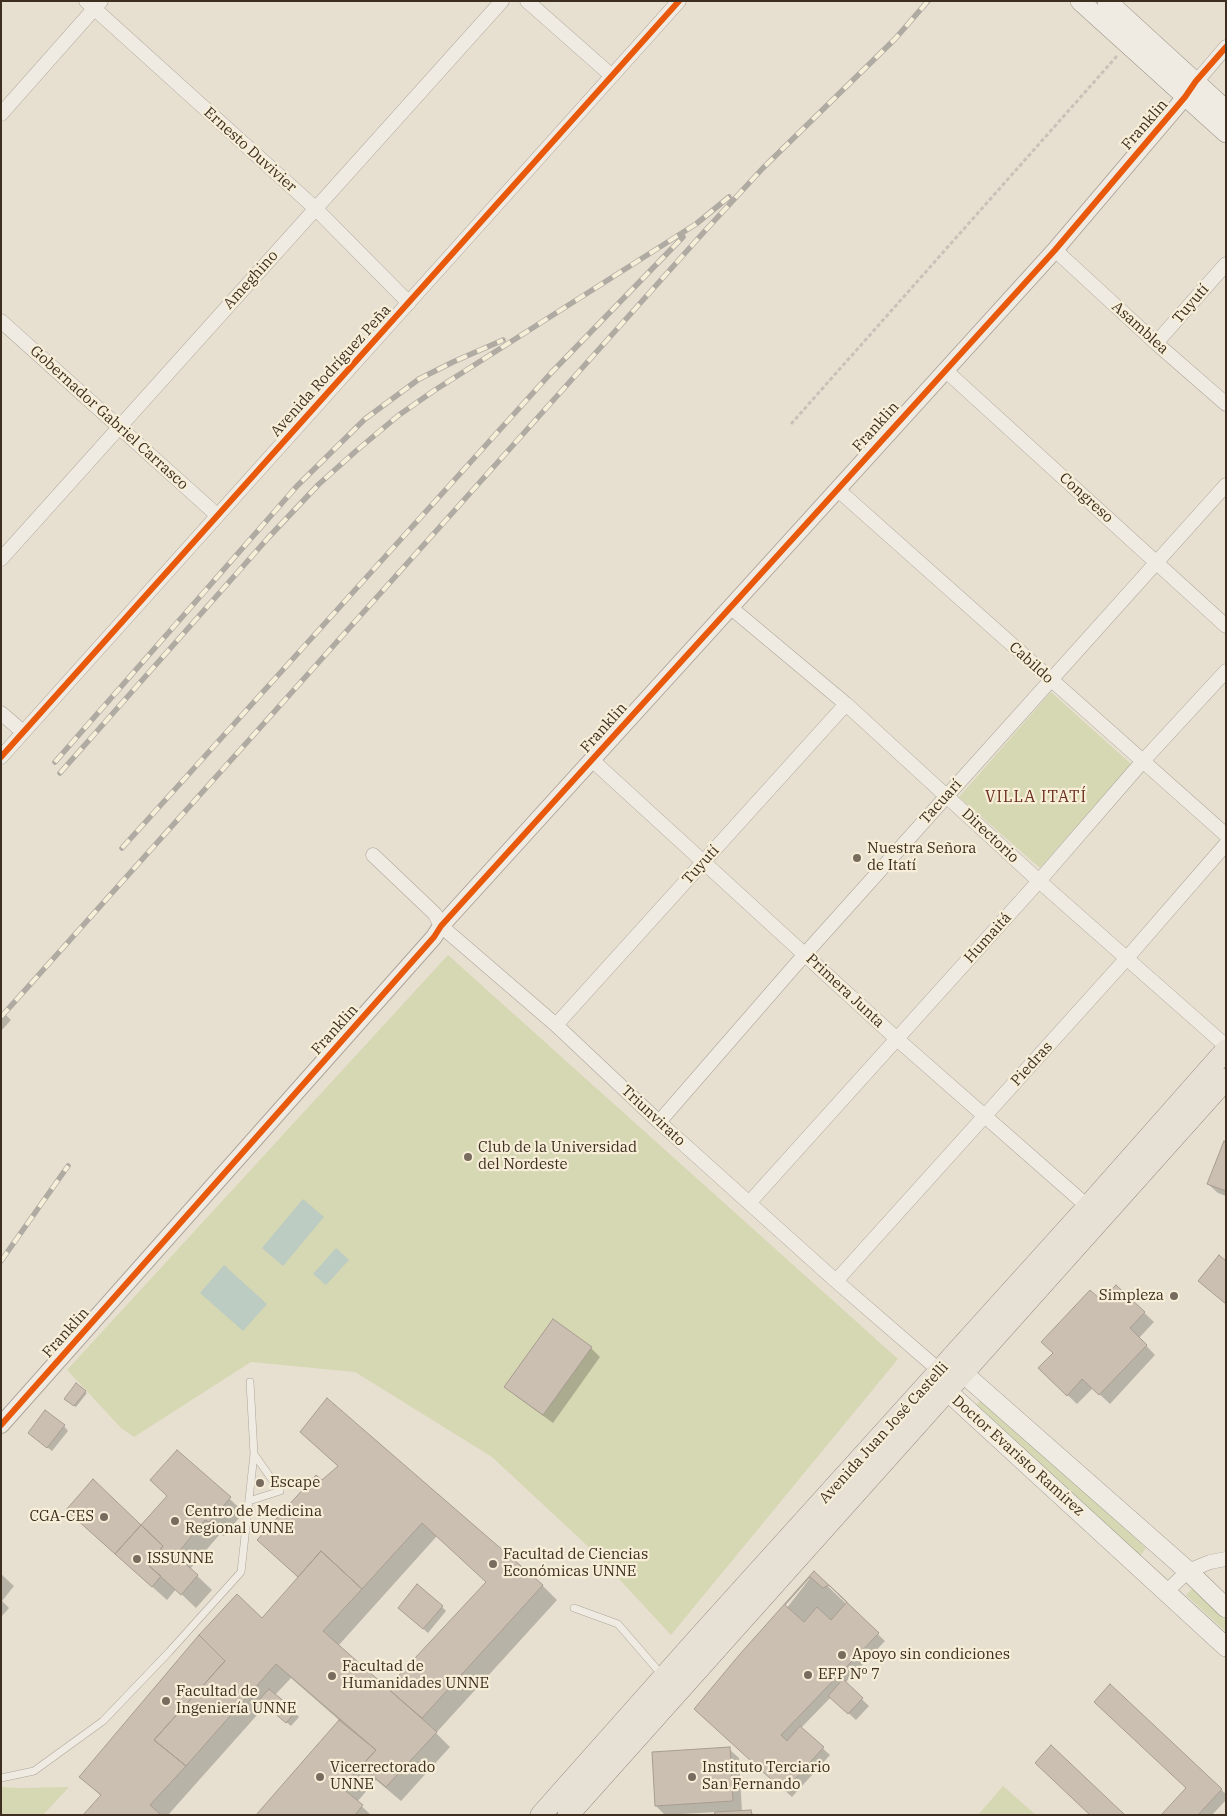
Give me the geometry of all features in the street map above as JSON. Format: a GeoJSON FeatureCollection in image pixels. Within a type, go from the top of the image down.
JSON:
{"type":"FeatureCollection","features":[{"type":"Feature","properties":{"kind":"main road"},"geometry":{"type":"LineString","coordinates":[[1080,1],[1226,133]]}},
{"type":"Feature","properties":{"kind":"main road"},"geometry":{"type":"LineString","coordinates":[[1107,1],[1226,110]]}},
{"type":"Feature","properties":{"kind":"main road","name":"Avenida Juan José Castelli"},"geometry":{"type":"LineString","coordinates":[[568,1815],[943,1381],[963,1373],[1095,1213],[1226,1048]]}},
{"type":"Feature","properties":{"kind":"main road","name":"Avenida Juan José Castelli"},"geometry":{"type":"LineString","coordinates":[[541,1815],[664,1677],[943,1381],[1095,1213],[1226,1078]]}},
{"type":"Feature","properties":{"kind":"main road","name":"Doctor Evaristo Ramírez"},"geometry":{"type":"LineString","coordinates":[[963,1373],[1188,1571],[1226,1608]]}},
{"type":"Feature","properties":{"kind":"main road","name":"Doctor Evaristo Ramírez"},"geometry":{"type":"LineString","coordinates":[[943,1381],[1226,1646]]}},
{"type":"Feature","properties":{"kind":"street","name":"Ameghino"},"geometry":{"type":"LineString","coordinates":[[1,560],[502,1]]}},
{"type":"Feature","properties":{"kind":"street"},"geometry":{"type":"LineString","coordinates":[[527,1],[612,76]]}},
{"type":"Feature","properties":{"kind":"street","name":"Avenida Rodríguez Peña"},"geometry":{"type":"LineString","coordinates":[[1,757],[679,1]]}},
{"type":"Feature","properties":{"kind":"street","name":"Ernesto Duvivier"},"geometry":{"type":"LineString","coordinates":[[94,4],[315,208],[409,303]]}},
{"type":"Feature","properties":{"kind":"street"},"geometry":{"type":"LineString","coordinates":[[1,114],[94,4]]}},
{"type":"Feature","properties":{"kind":"street","name":"Franklin"},"geometry":{"type":"LineString","coordinates":[[1,1425],[434,937],[441,926],[1055,250],[1226,47]]}},
{"type":"Feature","properties":{"kind":"street","name":"Asamblea"},"geometry":{"type":"LineString","coordinates":[[1055,250],[1156,344],[1226,404]]}},
{"type":"Feature","properties":{"kind":"street","name":"Tuyutí"},"geometry":{"type":"LineString","coordinates":[[1156,344],[1226,264]]}},
{"type":"Feature","properties":{"kind":"street","name":"Gobernador Gabriel Carrasco"},"geometry":{"type":"LineString","coordinates":[[1,321],[217,515]]}},
{"type":"Feature","properties":{"kind":"street","name":"Congreso"},"geometry":{"type":"LineString","coordinates":[[945,370],[1226,626]]}},
{"type":"Feature","properties":{"kind":"street","name":"Tacuarí"},"geometry":{"type":"LineString","coordinates":[[659,1122],[806,954],[1226,485]]}},
{"type":"Feature","properties":{"kind":"street","name":"Cabildo"},"geometry":{"type":"LineString","coordinates":[[837,489],[1226,836]]}},
{"type":"Feature","properties":{"kind":"street","name":"Directorio"},"geometry":{"type":"LineString","coordinates":[[730,606],[846,704],[1226,1048]]}},
{"type":"Feature","properties":{"kind":"street","name":"Humaitá"},"geometry":{"type":"LineString","coordinates":[[749,1203],[1040,881],[1143,761],[1226,671]]}},
{"type":"Feature","properties":{"kind":"street","name":"Tuyutí"},"geometry":{"type":"LineString","coordinates":[[556,1025],[846,704]]}},
{"type":"Feature","properties":{"kind":"street"},"geometry":{"type":"LineString","coordinates":[[1,713],[23,732]]}},
{"type":"Feature","properties":{"kind":"street","name":"Primera Junta"},"geometry":{"type":"LineString","coordinates":[[592,760],[897,1038],[1095,1213]]}},
{"type":"Feature","properties":{"kind":"street","name":"Piedras"},"geometry":{"type":"LineString","coordinates":[[836,1281],[1127,958],[1226,844]]}},
{"type":"Feature","properties":{"kind":"street","name":"Triunvirato"},"geometry":{"type":"LineString","coordinates":[[372,855],[435,914],[441,926],[556,1025],[659,1122],[836,1281],[943,1381]]}},
{"type":"Feature","properties":{"kind":"street"},"geometry":{"type":"LineString","coordinates":[[1167,1592],[1188,1571],[1210,1562],[1226,1559]]}},
{"type":"Feature","properties":{"kind":"lane"},"geometry":{"type":"LineString","coordinates":[[1,1778],[34,1771],[103,1721],[169,1652],[241,1572],[254,1454],[250,1382]]}},
{"type":"Feature","properties":{"kind":"lane"},"geometry":{"type":"LineString","coordinates":[[249,1501],[280,1491],[254,1454]]}},
{"type":"Feature","properties":{"kind":"lane"},"geometry":{"type":"LineString","coordinates":[[574,1608],[618,1624],[664,1677]]}},
{"type":"Feature","properties":{"kind":"path"},"geometry":{"type":"LineString","coordinates":[[791,424],[1128,44]]}},
{"type":"Feature","properties":{"kind":"green space"},"geometry":{"type":"Polygon","coordinates":[[[1051,692],[1131,764],[1040,868],[959,797],[1051,692]]]}},
{"type":"Feature","properties":{"kind":"green space","name":"Club de la Universidad del Nordeste"},"geometry":{"type":"Polygon","coordinates":[[[448,955],[898,1359],[671,1635],[593,1551],[492,1457],[355,1372],[251,1362],[134,1437],[121,1428],[67,1370],[448,955]]]}},
{"type":"Feature","properties":{"kind":"green space"},"geometry":{"type":"Polygon","coordinates":[[[982,1399],[1146,1548],[1140,1556],[974,1407],[982,1399]]]}},
{"type":"Feature","properties":{"kind":"green space"},"geometry":{"type":"Polygon","coordinates":[[[1193,1588],[1226,1620],[1226,1632],[1186,1595],[1193,1588]]]}},
{"type":"Feature","properties":{"kind":"green space"},"geometry":{"type":"Polygon","coordinates":[[[1003,1786],[1036,1815],[978,1815],[1003,1786]]]}},
{"type":"Feature","properties":{"kind":"green space"},"geometry":{"type":"Polygon","coordinates":[[[1,1787],[69,1787],[43,1815],[1,1815],[1,1787]]]}},
{"type":"Feature","properties":{"kind":"shaded area"},"geometry":{"type":"Polygon","coordinates":[[[303,1199],[324,1217],[283,1266],[262,1248],[303,1199]]]}},
{"type":"Feature","properties":{"kind":"shaded area"},"geometry":{"type":"Polygon","coordinates":[[[336,1248],[349,1260],[326,1285],[313,1274],[336,1248]]]}},
{"type":"Feature","properties":{"kind":"shaded area"},"geometry":{"type":"Polygon","coordinates":[[[224,1265],[267,1304],[243,1331],[200,1293],[224,1265]]]}},
{"type":"Feature","properties":{"kind":"building"},"geometry":{"type":"Polygon","coordinates":[[[1224,1141],[1226,1142],[1226,1191],[1207,1184],[1224,1141]]]}},
{"type":"Feature","properties":{"kind":"building"},"geometry":{"type":"Polygon","coordinates":[[[1219,1255],[1226,1261],[1226,1304],[1198,1281],[1219,1255]]]}},
{"type":"Feature","properties":{"kind":"building"},"geometry":{"type":"Polygon","coordinates":[[[1116,1285],[1145,1312],[1130,1328],[1147,1345],[1099,1395],[1082,1379],[1067,1396],[1038,1368],[1053,1353],[1041,1342],[1090,1290],[1101,1300],[1116,1285]]]}},
{"type":"Feature","properties":{"kind":"building"},"geometry":{"type":"Polygon","coordinates":[[[553,1319],[592,1347],[543,1415],[504,1387],[553,1319]]]}},
{"type":"Feature","properties":{"kind":"building"},"geometry":{"type":"Polygon","coordinates":[[[76,1383],[86,1391],[74,1406],[64,1399],[76,1383]]]}},
{"type":"Feature","properties":{"kind":"building","name":"Facultad de Ciencias Económicas UNNE"},"geometry":{"type":"Polygon","coordinates":[[[327,1398],[543,1585],[422,1718],[387,1688],[486,1582],[422,1523],[362,1589],[321,1551],[298,1577],[257,1540],[316,1475],[322,1480],[338,1466],[300,1432],[327,1398]]]}},
{"type":"Feature","properties":{"kind":"building"},"geometry":{"type":"Polygon","coordinates":[[[45,1410],[65,1425],[47,1448],[28,1433],[45,1410]]]}},
{"type":"Feature","properties":{"kind":"building","name":"Centro de Medicina Regional UNNE"},"geometry":{"type":"Polygon","coordinates":[[[177,1450],[231,1497],[209,1522],[205,1520],[176,1555],[198,1575],[181,1595],[148,1565],[163,1546],[141,1525],[167,1496],[150,1480],[177,1450]]]}},
{"type":"Feature","properties":{"kind":"building","name":"CGA-CES"},"geometry":{"type":"Polygon","coordinates":[[[93,1479],[141,1525],[115,1554],[66,1510],[93,1479]]]}},
{"type":"Feature","properties":{"kind":"building","name":"ISSUNNE"},"geometry":{"type":"Polygon","coordinates":[[[141,1525],[163,1546],[148,1565],[161,1576],[152,1587],[115,1554],[141,1525]]]}},
{"type":"Feature","properties":{"kind":"building","name":"Facultad de Humanidades UNNE"},"geometry":{"type":"Polygon","coordinates":[[[321,1551],[362,1589],[323,1631],[437,1732],[386,1787],[361,1766],[376,1750],[276,1664],[186,1766],[154,1740],[225,1661],[199,1635],[237,1594],[262,1618],[321,1551]]]}},
{"type":"Feature","properties":{"kind":"building","name":"EFP Nº 7"},"geometry":{"type":"Polygon","coordinates":[[[814,1571],[879,1633],[781,1735],[787,1741],[800,1726],[824,1747],[784,1791],[694,1709],[814,1571]]]}},
{"type":"Feature","properties":{"kind":"building"},"geometry":{"type":"Polygon","coordinates":[[[810,1577],[823,1588],[829,1585],[847,1602],[831,1620],[817,1607],[804,1622],[785,1605],[810,1577]]]}},
{"type":"Feature","properties":{"kind":"building"},"geometry":{"type":"Polygon","coordinates":[[[417,1584],[443,1606],[423,1629],[398,1608],[417,1584]]]}},
{"type":"Feature","properties":{"kind":"building","name":"Facultad de Ingeniería UNNE"},"geometry":{"type":"Polygon","coordinates":[[[199,1635],[225,1661],[154,1740],[186,1766],[150,1805],[161,1815],[83,1815],[101,1795],[79,1777],[199,1635]]]}},
{"type":"Feature","properties":{"kind":"building"},"geometry":{"type":"Polygon","coordinates":[[[843,1679],[863,1698],[848,1714],[828,1696],[843,1679]]]}},
{"type":"Feature","properties":{"kind":"building"},"geometry":{"type":"Polygon","coordinates":[[[1110,1684],[1222,1789],[1198,1815],[1161,1815],[1186,1788],[1094,1702],[1110,1684]]]}},
{"type":"Feature","properties":{"kind":"building"},"geometry":{"type":"Polygon","coordinates":[[[269,1689],[296,1711],[286,1723],[259,1700],[269,1689]]]}},
{"type":"Feature","properties":{"kind":"building","name":"Vicerrectorado UNNE"},"geometry":{"type":"Polygon","coordinates":[[[339,1720],[376,1750],[342,1788],[363,1805],[355,1815],[256,1815],[339,1720]]]}},
{"type":"Feature","properties":{"kind":"building"},"geometry":{"type":"Polygon","coordinates":[[[1051,1745],[1125,1815],[1090,1815],[1035,1763],[1051,1745]]]}},
{"type":"Feature","properties":{"kind":"building","name":"Instituto Terciario San Fernando"},"geometry":{"type":"Polygon","coordinates":[[[730,1747],[733,1801],[655,1806],[652,1752],[730,1747]]]}},
{"type":"Feature","properties":{"kind":"building","name":"Instituto Terciario San Fernando"},"geometry":{"type":"Polygon","coordinates":[[[751,1810],[752,1815],[714,1815],[715,1812],[751,1810]]]}},
{"type":"Feature","properties":{"kind":"railway"},"geometry":{"type":"LineString","coordinates":[[1,1017],[703,233],[763,168],[895,39],[928,1]]}},
{"type":"Feature","properties":{"kind":"railway"},"geometry":{"type":"LineString","coordinates":[[60,773],[268,538],[319,484],[356,451],[399,415],[435,390],[696,224],[729,197]]}},
{"type":"Feature","properties":{"kind":"railway"},"geometry":{"type":"LineString","coordinates":[[122,848],[551,373],[683,237]]}},
{"type":"Feature","properties":{"kind":"railway"},"geometry":{"type":"LineString","coordinates":[[55,762],[297,486],[365,419],[419,379],[503,340]]}},
{"type":"Feature","properties":{"kind":"railway"},"geometry":{"type":"LineString","coordinates":[[1,1261],[68,1166]]}},
{"type":"Feature","properties":{"kind":"cycle path"},"geometry":{"type":"LineString","coordinates":[[1,757],[679,1]]}},
{"type":"Feature","properties":{"kind":"cycle path"},"geometry":{"type":"LineString","coordinates":[[1,1425],[434,937],[441,926],[1055,250],[1226,47]]}},
{"type":"Feature","properties":{"kind":"place","name":"Nuestra Señora de Itatí"},"geometry":{"type":"Point","coordinates":[857,858]}},
{"type":"Feature","properties":{"kind":"place","name":"Club de la Universidad del Nordeste"},"geometry":{"type":"Point","coordinates":[468,1157]}},
{"type":"Feature","properties":{"kind":"place","name":"Simpleza"},"geometry":{"type":"Point","coordinates":[1174,1296]}},
{"type":"Feature","properties":{"kind":"place","name":"Escape"},"geometry":{"type":"Point","coordinates":[260,1483]}},
{"type":"Feature","properties":{"kind":"place","name":"CGA-CES"},"geometry":{"type":"Point","coordinates":[104,1517]}},
{"type":"Feature","properties":{"kind":"place","name":"Centro de Medicina Regional UNNE"},"geometry":{"type":"Point","coordinates":[175,1521]}},
{"type":"Feature","properties":{"kind":"place","name":"ISSUNNE"},"geometry":{"type":"Point","coordinates":[137,1559]}},
{"type":"Feature","properties":{"kind":"place","name":"Facultad de Ciencias Económicas UNNE"},"geometry":{"type":"Point","coordinates":[493,1564]}},
{"type":"Feature","properties":{"kind":"place","name":"Apoyo sin condiciones"},"geometry":{"type":"Point","coordinates":[842,1655]}},
{"type":"Feature","properties":{"kind":"place","name":"EFP Nº 7"},"geometry":{"type":"Point","coordinates":[808,1675]}},
{"type":"Feature","properties":{"kind":"place","name":"Facultad de Humanidades UNNE"},"geometry":{"type":"Point","coordinates":[332,1676]}},
{"type":"Feature","properties":{"kind":"place","name":"Facultad de Ingeniería UNNE"},"geometry":{"type":"Point","coordinates":[166,1701]}},
{"type":"Feature","properties":{"kind":"place","name":"Vicerrectorado UNNE"},"geometry":{"type":"Point","coordinates":[320,1777]}},
{"type":"Feature","properties":{"kind":"place","name":"Instituto Terciario San Fernando"},"geometry":{"type":"Point","coordinates":[692,1777]}},
{"type":"Feature","properties":{"kind":"district","name":"VILLA ITATÍ"},"geometry":{"type":"Point","coordinates":[1036,797]}}]}
